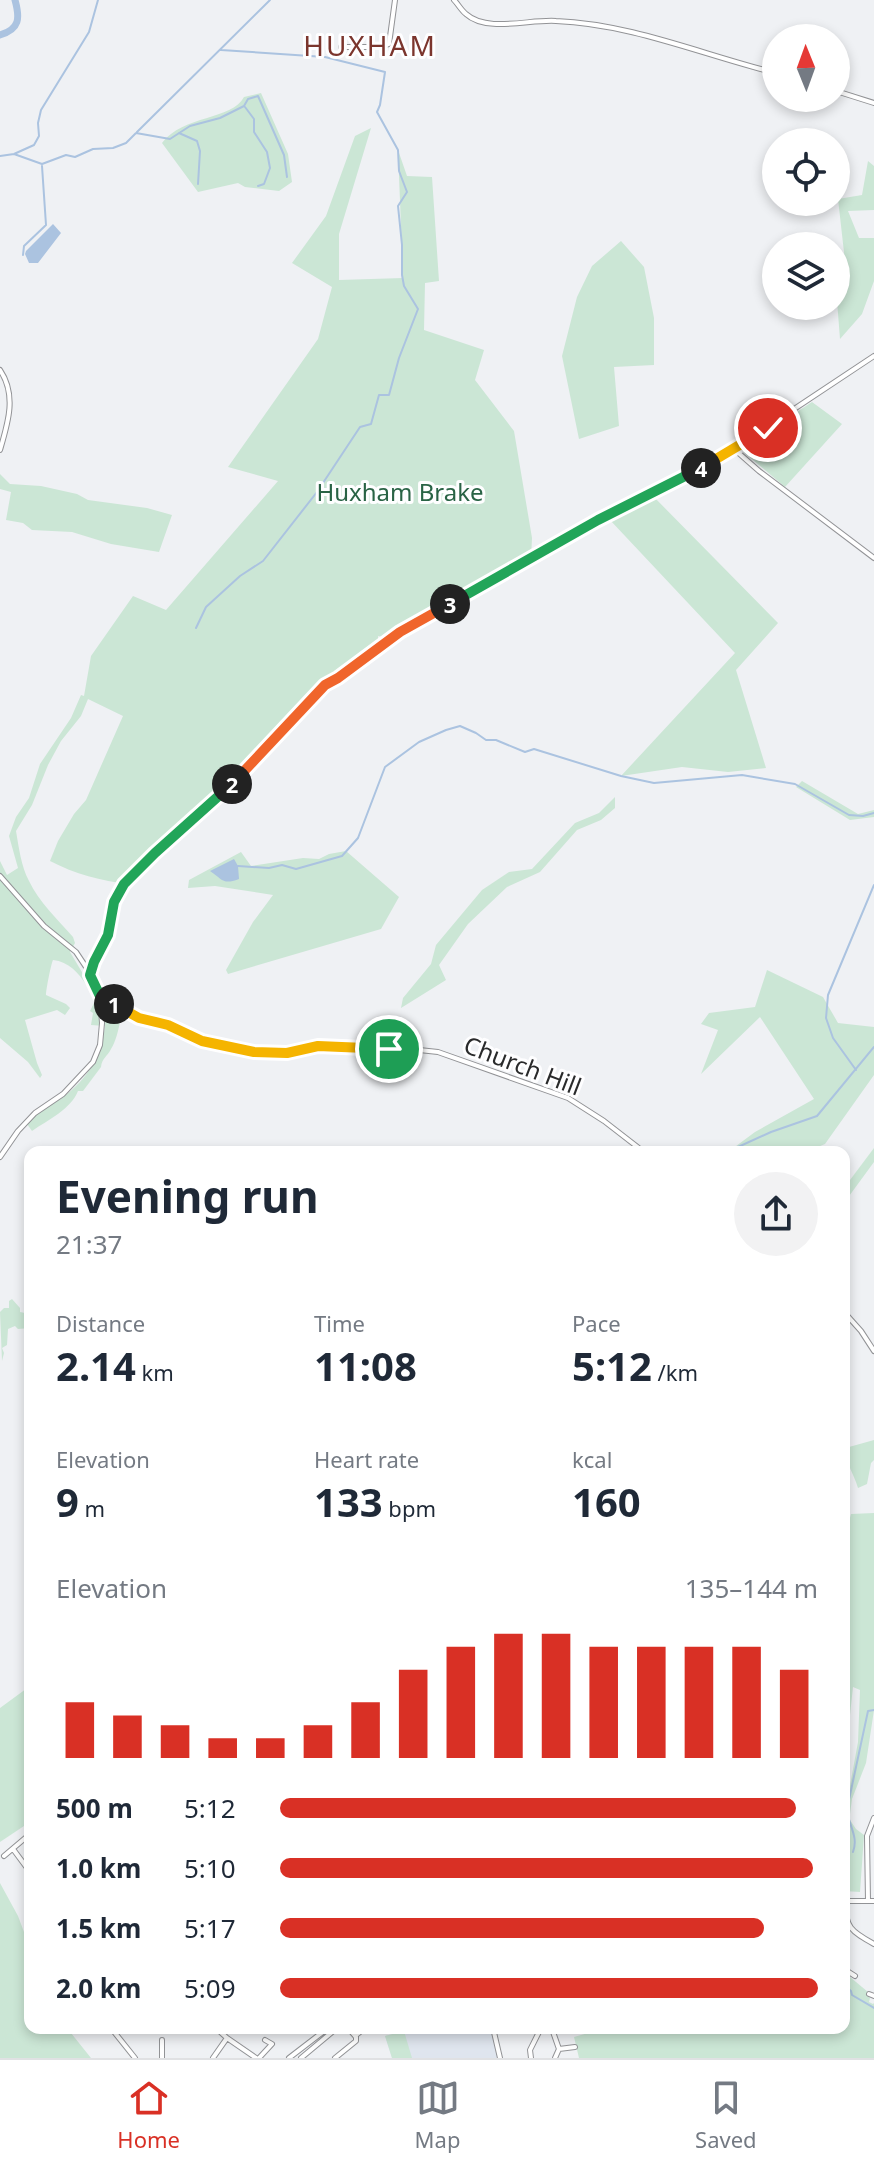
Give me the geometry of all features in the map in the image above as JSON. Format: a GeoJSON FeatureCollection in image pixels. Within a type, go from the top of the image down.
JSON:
{"type":"FeatureCollection","features":[{"type":"Feature","properties":{"kind":"street"},"geometry":{"type":"LineString","coordinates":[[341,47],[381,47],[389,44],[395,0]]}},
{"type":"Feature","properties":{"kind":"street"},"geometry":{"type":"LineString","coordinates":[[454,0],[466,14],[483,22],[514,24],[554,20],[596,26],[679,44],[762,70]]}},
{"type":"Feature","properties":{"kind":"street"},"geometry":{"type":"LineString","coordinates":[[850,95],[874,103]]}},
{"type":"Feature","properties":{"kind":"street"},"geometry":{"type":"LineString","coordinates":[[89,966],[108,935],[114,902],[131,876],[216,800],[325,685],[400,632],[598,520],[734,449],[874,356]]}},
{"type":"Feature","properties":{"kind":"street"},"geometry":{"type":"LineString","coordinates":[[0,370],[10,396],[9,419],[0,450]]}},
{"type":"Feature","properties":{"kind":"street"},"geometry":{"type":"LineString","coordinates":[[734,449],[874,558]]}},
{"type":"Feature","properties":{"kind":"street"},"geometry":{"type":"LineString","coordinates":[[0,876],[44,926],[89,966],[100,996],[102,1023],[100,1045],[93,1062],[63,1094],[35,1113],[0,1157]]}},
{"type":"Feature","properties":{"kind":"street","name":"Church Hill"},"geometry":{"type":"LineString","coordinates":[[100,996],[139,1018],[168,1025],[202,1041],[254,1052],[287,1053],[318,1046],[438,1052],[568,1098],[636,1146]]}},
{"type":"Feature","properties":{"kind":"street"},"geometry":{"type":"LineString","coordinates":[[850,1319],[874,1351]]}},
{"type":"Feature","properties":{"kind":"street"},"geometry":{"type":"LineString","coordinates":[[850,1901],[871,1901],[867,1836],[874,1818]]}},
{"type":"Feature","properties":{"kind":"street"},"geometry":{"type":"LineString","coordinates":[[867,1836],[874,1836]]}},
{"type":"Feature","properties":{"kind":"street"},"geometry":{"type":"LineString","coordinates":[[4,1856],[24,1838]]}},
{"type":"Feature","properties":{"kind":"street"},"geometry":{"type":"LineString","coordinates":[[13,1849],[24,1864]]}},
{"type":"Feature","properties":{"kind":"street"},"geometry":{"type":"LineString","coordinates":[[850,1931],[874,1944]]}},
{"type":"Feature","properties":{"kind":"street"},"geometry":{"type":"LineString","coordinates":[[850,1973],[855,1976]]}},
{"type":"Feature","properties":{"kind":"street"},"geometry":{"type":"LineString","coordinates":[[116,2034],[135,2058]]}},
{"type":"Feature","properties":{"kind":"street"},"geometry":{"type":"LineString","coordinates":[[223,2034],[258,2058],[272,2044],[265,2040]]}},
{"type":"Feature","properties":{"kind":"street"},"geometry":{"type":"LineString","coordinates":[[289,2058],[320,2034]]}},
{"type":"Feature","properties":{"kind":"street"},"geometry":{"type":"LineString","coordinates":[[301,2058],[330,2034]]}},
{"type":"Feature","properties":{"kind":"street"},"geometry":{"type":"LineString","coordinates":[[335,2058],[356,2041],[358,2034]]}},
{"type":"Feature","properties":{"kind":"street"},"geometry":{"type":"LineString","coordinates":[[494,2034],[500,2058]]}},
{"type":"Feature","properties":{"kind":"street"},"geometry":{"type":"LineString","coordinates":[[529,2054],[539,2034]]}},
{"type":"Feature","properties":{"kind":"street"},"geometry":{"type":"LineString","coordinates":[[555,2034],[559,2049],[555,2058]]}},
{"type":"Feature","properties":{"kind":"street"},"geometry":{"type":"LineString","coordinates":[[213,2058],[227,2038]]}},
{"type":"Feature","properties":{"kind":"street"},"geometry":{"type":"LineString","coordinates":[[162,2040],[162,2058]]}},
{"type":"Feature","properties":{"kind":"street"},"geometry":{"type":"LineString","coordinates":[[559,2049],[575,2047]]}},
{"type":"Feature","properties":{"kind":"street"},"geometry":{"type":"LineString","coordinates":[[342,2052],[348,2058]]}},
{"type":"Feature","properties":{"kind":"shaded area"},"geometry":{"type":"Polygon","coordinates":[[[493,2034],[499,2058],[392,2058],[385,2036],[493,2034]]]}},
{"type":"Feature","properties":{"kind":"green space"},"geometry":{"type":"Polygon","coordinates":[[[261,93],[288,154],[292,182],[279,191],[245,187],[238,183],[198,192],[162,143],[182,127],[229,110],[244,97],[261,93]]]}},
{"type":"Feature","properties":{"kind":"green space","name":"Huxham Brake"},"geometry":{"type":"Polygon","coordinates":[[[371,128],[339,234],[339,280],[403,278],[398,150],[407,176],[432,177],[439,281],[425,283],[424,330],[484,350],[475,380],[514,431],[532,538],[531,559],[388,638],[378,636],[378,646],[326,687],[234,787],[155,853],[129,884],[88,876],[50,861],[58,841],[86,800],[123,716],[88,699],[81,716],[61,741],[32,805],[16,831],[29,881],[43,903],[73,937],[75,943],[70,952],[89,984],[87,986],[68,965],[53,960],[46,995],[70,1008],[65,1015],[57,1010],[25,1020],[42,1075],[40,1078],[28,1062],[0,1038],[0,861],[7,875],[18,868],[9,836],[16,817],[29,798],[40,764],[71,718],[81,695],[84,696],[91,656],[133,596],[166,610],[278,481],[228,467],[318,339],[332,287],[292,263],[326,216],[355,136],[371,128]]]}},
{"type":"Feature","properties":{"kind":"green space"},"geometry":{"type":"Polygon","coordinates":[[[868,161],[874,166],[874,210],[850,211],[850,197],[862,195],[868,161]]]}},
{"type":"Feature","properties":{"kind":"green space"},"geometry":{"type":"Polygon","coordinates":[[[840,216],[850,216],[859,238],[874,238],[874,281],[862,314],[840,339],[839,320],[850,320],[850,232],[842,232],[840,216]]]}},
{"type":"Feature","properties":{"kind":"green space"},"geometry":{"type":"Polygon","coordinates":[[[621,241],[644,267],[654,318],[654,365],[614,367],[619,426],[579,439],[562,356],[577,297],[592,266],[621,241]]]}},
{"type":"Feature","properties":{"kind":"green space"},"geometry":{"type":"Polygon","coordinates":[[[812,402],[842,424],[785,487],[740,449],[812,402]]]}},
{"type":"Feature","properties":{"kind":"green space"},"geometry":{"type":"Polygon","coordinates":[[[0,474],[10,484],[41,486],[77,494],[88,500],[147,508],[172,515],[159,552],[111,544],[72,532],[32,530],[23,523],[6,520],[11,492],[0,489],[0,474]]]}},
{"type":"Feature","properties":{"kind":"green space"},"geometry":{"type":"Polygon","coordinates":[[[651,494],[778,623],[736,670],[766,768],[728,772],[682,767],[621,776],[735,653],[610,520],[651,494]]]}},
{"type":"Feature","properties":{"kind":"green space"},"geometry":{"type":"Polygon","coordinates":[[[802,781],[858,814],[874,810],[874,817],[850,820],[796,787],[802,781]]]}},
{"type":"Feature","properties":{"kind":"green space"},"geometry":{"type":"Polygon","coordinates":[[[615,797],[615,808],[601,820],[577,830],[540,872],[507,887],[468,924],[439,965],[446,980],[401,1008],[403,998],[431,964],[436,945],[482,890],[509,872],[532,869],[575,823],[599,813],[615,797]]]}},
{"type":"Feature","properties":{"kind":"green space"},"geometry":{"type":"Polygon","coordinates":[[[346,851],[399,897],[381,929],[228,974],[226,970],[253,922],[273,895],[215,886],[188,888],[189,880],[241,852],[251,866],[303,858],[319,859],[346,851]]]}},
{"type":"Feature","properties":{"kind":"green space"},"geometry":{"type":"Polygon","coordinates":[[[767,970],[823,997],[838,1023],[874,1027],[874,1075],[825,1144],[736,1146],[814,1099],[760,1017],[701,1074],[718,1030],[701,1024],[709,1013],[755,1007],[767,970]]]}},
{"type":"Feature","properties":{"kind":"green space"},"geometry":{"type":"Polygon","coordinates":[[[104,997],[130,1010],[129,1018],[120,1022],[113,1046],[83,1091],[78,1091],[65,1109],[32,1131],[27,1124],[80,1083],[92,1066],[105,1026],[91,1025],[93,1013],[90,1011],[95,1001],[100,1002],[104,997]]]}},
{"type":"Feature","properties":{"kind":"green space"},"geometry":{"type":"Polygon","coordinates":[[[874,1148],[874,1162],[850,1195],[850,1180],[874,1148]]]}},
{"type":"Feature","properties":{"kind":"green space"},"geometry":{"type":"Polygon","coordinates":[[[12,1299],[20,1312],[24,1313],[24,1328],[15,1326],[8,1329],[2,1361],[0,1312],[9,1308],[12,1299]]]}},
{"type":"Feature","properties":{"kind":"green space"},"geometry":{"type":"Polygon","coordinates":[[[874,1440],[874,1460],[867,1484],[858,1488],[850,1469],[850,1447],[874,1440]]]}},
{"type":"Feature","properties":{"kind":"green space"},"geometry":{"type":"Polygon","coordinates":[[[874,1513],[874,1710],[866,1763],[852,1799],[850,1814],[860,1690],[853,1687],[850,1715],[851,1514],[874,1513]]]}},
{"type":"Feature","properties":{"kind":"green space"},"geometry":{"type":"Polygon","coordinates":[[[24,1690],[24,1826],[0,1842],[0,1708],[24,1690]]]}},
{"type":"Feature","properties":{"kind":"green space"},"geometry":{"type":"Polygon","coordinates":[[[850,1820],[864,1835],[860,1892],[850,1891],[850,1820]]]}},
{"type":"Feature","properties":{"kind":"green space"},"geometry":{"type":"Polygon","coordinates":[[[0,1883],[24,1932],[24,2034],[72,2034],[91,2058],[0,2058],[0,1883]]]}},
{"type":"Feature","properties":{"kind":"green space"},"geometry":{"type":"Polygon","coordinates":[[[850,1977],[868,1992],[869,2002],[874,2003],[874,2058],[579,2058],[574,2037],[584,2034],[850,2034],[850,1977]]]}},
{"type":"Feature","properties":{"kind":"green space"},"geometry":{"type":"Polygon","coordinates":[[[405,2034],[412,2058],[392,2058],[385,2036],[405,2034]]]}},
{"type":"Feature","properties":{"kind":"water"},"geometry":{"type":"Polygon","coordinates":[[[53,224],[61,233],[38,263],[29,263],[26,251],[53,224]]]}},
{"type":"Feature","properties":{"kind":"water"},"geometry":{"type":"Polygon","coordinates":[[[234,859],[239,879],[226,881],[210,871],[234,859]]]}},
{"type":"Feature","properties":{"kind":"waterway"},"geometry":{"type":"LineString","coordinates":[[0,35],[11,30],[17,22],[15,0]]}},
{"type":"Feature","properties":{"kind":"waterway"},"geometry":{"type":"LineString","coordinates":[[0,156],[14,154],[34,145],[39,136],[41,110],[89,32],[98,0]]}},
{"type":"Feature","properties":{"kind":"waterway"},"geometry":{"type":"LineString","coordinates":[[137,132],[270,0]]}},
{"type":"Feature","properties":{"kind":"waterway"},"geometry":{"type":"LineString","coordinates":[[196,628],[206,607],[240,576],[263,561],[317,492],[360,427],[371,424],[379,395],[389,395],[418,309],[404,286],[402,275],[398,206],[407,192],[399,171],[398,150],[377,112],[385,72],[325,57],[221,50]]}},
{"type":"Feature","properties":{"kind":"waterway"},"geometry":{"type":"LineString","coordinates":[[14,154],[42,164],[66,155],[75,157],[93,149],[113,148],[126,143],[136,133],[170,139],[190,126],[220,118],[244,106],[248,99],[258,96],[284,155],[287,177]]}},
{"type":"Feature","properties":{"kind":"waterway"},"geometry":{"type":"LineString","coordinates":[[245,107],[254,119],[254,132],[267,152],[270,168],[264,184],[258,186]]}},
{"type":"Feature","properties":{"kind":"waterway"},"geometry":{"type":"LineString","coordinates":[[179,133],[197,141],[200,151],[198,184]]}},
{"type":"Feature","properties":{"kind":"waterway"},"geometry":{"type":"LineString","coordinates":[[23,255],[24,246],[46,225],[42,166]]}},
{"type":"Feature","properties":{"kind":"waterway"},"geometry":{"type":"LineString","coordinates":[[238,866],[269,868],[282,865],[296,869],[342,856],[358,838],[385,767],[419,742],[460,726],[486,740],[496,740],[525,752],[534,749],[654,783],[742,775],[795,784],[849,815],[874,813]]}},
{"type":"Feature","properties":{"kind":"waterway"},"geometry":{"type":"LineString","coordinates":[[856,1070],[833,1038],[826,1018],[828,995],[874,885]]}},
{"type":"Feature","properties":{"kind":"waterway"},"geometry":{"type":"LineString","coordinates":[[740,1146],[817,1116],[874,1047]]}},
{"type":"Feature","properties":{"kind":"waterway"},"geometry":{"type":"LineString","coordinates":[[850,1795],[868,1711],[874,1710]]}},
{"type":"Feature","properties":{"kind":"waterway"},"geometry":{"type":"LineString","coordinates":[[850,1821],[855,1841],[853,1852]]}},
{"type":"Feature","properties":{"kind":"waterway"},"geometry":{"type":"LineString","coordinates":[[850,1990],[852,1995],[874,2008]]}},
{"type":"Feature","properties":{"kind":"district","name":"HUXHAM"},"geometry":{"type":"Point","coordinates":[370,45]}},
{"type":"Feature","properties":{"kind":"route"},"geometry":{"type":"LineString","coordinates":[[389,1049],[318,1046],[287,1053],[254,1052],[202,1041],[168,1025],[139,1018],[100,996],[90,975],[108,935],[114,902],[124,884],[216,800],[325,685],[400,632],[768,428]]}}]}
